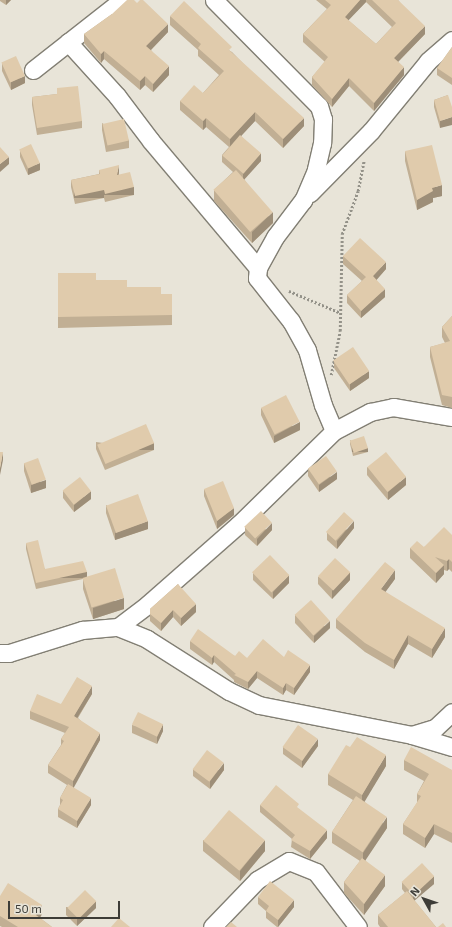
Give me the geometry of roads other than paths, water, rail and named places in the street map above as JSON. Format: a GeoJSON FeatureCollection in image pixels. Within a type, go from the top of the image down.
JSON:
{"type":"FeatureCollection","features":[{"type":"Feature","properties":{"kind":"street"},"geometry":{"type":"LineString","coordinates":[[33,70],[122,0]]}},
{"type":"Feature","properties":{"kind":"street"},"geometry":{"type":"LineString","coordinates":[[214,0],[318,106],[323,119],[322,143],[316,170],[303,200]]}},
{"type":"Feature","properties":{"kind":"street"},"geometry":{"type":"LineString","coordinates":[[334,431],[323,405],[307,350],[291,321],[257,278],[258,268],[275,237],[303,200],[370,131],[428,61],[452,40]]}},
{"type":"Feature","properties":{"kind":"street"},"geometry":{"type":"LineString","coordinates":[[68,42],[117,96],[151,141],[258,268]]}},
{"type":"Feature","properties":{"kind":"street"},"geometry":{"type":"LineString","coordinates":[[118,627],[148,604],[238,525],[334,431],[370,412],[393,407],[452,417]]}},
{"type":"Feature","properties":{"kind":"street"},"geometry":{"type":"LineString","coordinates":[[0,653],[9,653],[82,630],[118,627],[147,639],[230,691],[259,705],[412,735],[452,747]]}},
{"type":"Feature","properties":{"kind":"street"},"geometry":{"type":"LineString","coordinates":[[412,735],[435,728],[452,712]]}},
{"type":"Feature","properties":{"kind":"street"},"geometry":{"type":"LineString","coordinates":[[212,927],[257,880],[289,861],[303,864],[316,872],[358,927]]}}]}
